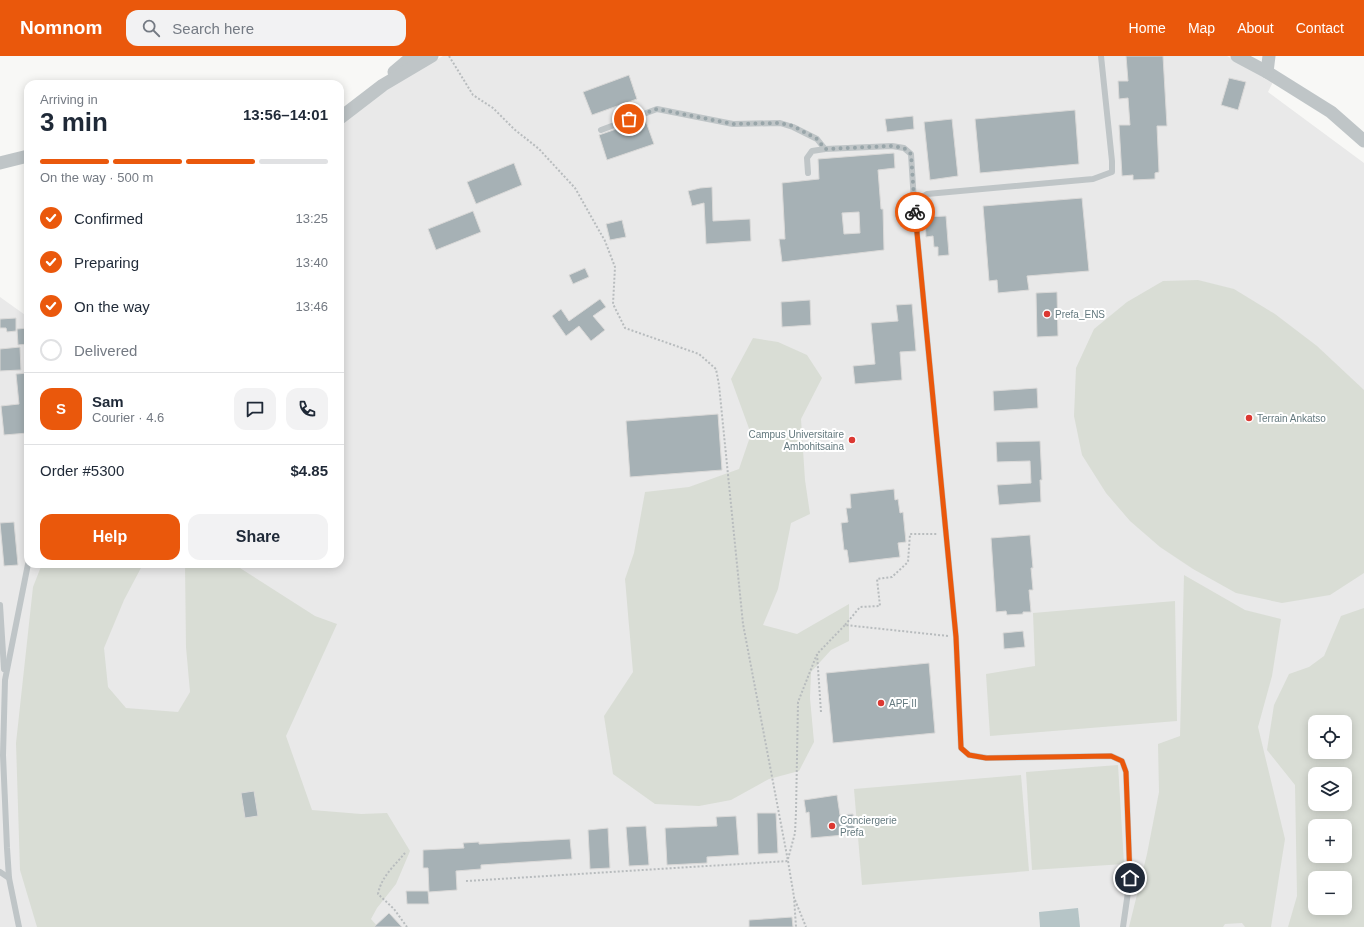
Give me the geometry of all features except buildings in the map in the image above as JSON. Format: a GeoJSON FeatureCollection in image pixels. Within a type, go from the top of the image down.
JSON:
{"type":"FeatureCollection","features":[{"type":"Feature","properties":{"kind":"street"},"geometry":{"type":"LineString","coordinates":[[383,85],[397,68],[413,56]]}},
{"type":"Feature","properties":{"kind":"street"},"geometry":{"type":"LineString","coordinates":[[344,115],[383,85],[432,56]]}},
{"type":"Feature","properties":{"kind":"street"},"geometry":{"type":"LineString","coordinates":[[1237,56],[1267,72],[1331,112],[1364,141]]}},
{"type":"Feature","properties":{"kind":"street"},"geometry":{"type":"LineString","coordinates":[[1267,72],[1269,56]]}},
{"type":"Feature","properties":{"kind":"street"},"geometry":{"type":"LineString","coordinates":[[0,163],[24,157]]}},
{"type":"Feature","properties":{"kind":"lane"},"geometry":{"type":"LineString","coordinates":[[914,202],[927,194],[1094,180],[1112,172],[1101,56]]}},
{"type":"Feature","properties":{"kind":"lane"},"geometry":{"type":"LineString","coordinates":[[602,130],[657,109],[733,124],[780,123],[793,126],[817,139],[825,149]]}},
{"type":"Feature","properties":{"kind":"lane"},"geometry":{"type":"LineString","coordinates":[[808,173],[807,158],[812,151],[892,146],[904,148],[911,154],[914,202],[956,637],[961,748],[969,755],[986,758],[1111,756],[1122,761],[1126,772],[1130,878],[1123,927]]}},
{"type":"Feature","properties":{"kind":"lane"},"geometry":{"type":"LineString","coordinates":[[5,680],[27,568]]}},
{"type":"Feature","properties":{"kind":"lane"},"geometry":{"type":"LineString","coordinates":[[0,605],[4,644],[5,680],[3,755],[9,878],[18,927]]}},
{"type":"Feature","properties":{"kind":"lane"},"geometry":{"type":"LineString","coordinates":[[0,872],[9,878]]}},
{"type":"Feature","properties":{"kind":"path"},"geometry":{"type":"LineString","coordinates":[[449,56],[472,95],[493,108],[514,129],[539,149],[575,188],[605,240],[615,267],[613,304],[625,328],[699,354],[716,369],[719,385],[743,624],[788,861],[794,897],[796,927]]}},
{"type":"Feature","properties":{"kind":"path"},"geometry":{"type":"LineString","coordinates":[[788,861],[795,833],[798,702],[817,654],[860,607],[880,606],[877,579],[892,577],[908,562],[910,534],[946,534]]}},
{"type":"Feature","properties":{"kind":"path"},"geometry":{"type":"LineString","coordinates":[[845,625],[956,637]]}},
{"type":"Feature","properties":{"kind":"path"},"geometry":{"type":"LineString","coordinates":[[817,654],[821,712]]}},
{"type":"Feature","properties":{"kind":"path"},"geometry":{"type":"LineString","coordinates":[[405,853],[386,875],[379,887],[378,894],[394,909],[407,927]]}},
{"type":"Feature","properties":{"kind":"path"},"geometry":{"type":"LineString","coordinates":[[466,881],[788,861]]}},
{"type":"Feature","properties":{"kind":"path"},"geometry":{"type":"LineString","coordinates":[[794,897],[806,927]]}},
{"type":"Feature","properties":{"kind":"shaded area","name":"Campus Universitaire Ambohitsaina"},"geometry":{"type":"Polygon","coordinates":[[[443,56],[1227,56],[1273,82],[1268,92],[1364,163],[1364,927],[0,927],[0,297],[24,314],[24,568],[344,568],[344,121],[399,81],[443,56]]]}},
{"type":"Feature","properties":{"kind":"shaded area"},"geometry":{"type":"Polygon","coordinates":[[[1198,280],[1234,289],[1275,314],[1317,346],[1364,390],[1364,573],[1330,595],[1282,603],[1236,593],[1193,569],[1160,547],[1130,521],[1106,493],[1082,455],[1074,416],[1076,368],[1094,329],[1127,302],[1163,281],[1198,280]]]}},
{"type":"Feature","properties":{"kind":"shaded area"},"geometry":{"type":"Polygon","coordinates":[[[753,338],[778,342],[807,355],[822,378],[801,419],[805,480],[810,514],[791,523],[778,589],[763,625],[797,634],[849,604],[849,641],[831,650],[811,672],[810,698],[814,742],[799,771],[769,779],[731,800],[699,806],[655,804],[613,774],[604,716],[633,672],[625,579],[634,553],[645,492],[689,487],[739,469],[751,434],[731,379],[753,338]]]}},
{"type":"Feature","properties":{"kind":"shaded area"},"geometry":{"type":"Polygon","coordinates":[[[40,568],[141,568],[124,600],[104,648],[108,687],[126,708],[178,712],[190,692],[186,647],[185,568],[240,568],[315,616],[337,624],[286,736],[312,810],[361,814],[387,813],[410,851],[396,884],[377,908],[371,919],[378,927],[37,927],[20,870],[16,743],[33,587],[40,568]]]}},
{"type":"Feature","properties":{"kind":"shaded area"},"geometry":{"type":"Polygon","coordinates":[[[1184,575],[1245,610],[1281,619],[1272,676],[1258,727],[1285,839],[1271,927],[1245,927],[1242,923],[1225,924],[1223,927],[1129,927],[1147,854],[1159,792],[1158,744],[1180,736],[1184,575]]]}},
{"type":"Feature","properties":{"kind":"shaded area"},"geometry":{"type":"Polygon","coordinates":[[[1175,601],[1177,721],[990,736],[986,674],[1035,666],[1033,613],[1175,601]]]}},
{"type":"Feature","properties":{"kind":"shaded area"},"geometry":{"type":"Polygon","coordinates":[[[1364,608],[1364,927],[1288,927],[1297,896],[1295,785],[1267,750],[1274,705],[1289,674],[1309,667],[1324,656],[1341,616],[1364,608]]]}},
{"type":"Feature","properties":{"kind":"shaded area"},"geometry":{"type":"Polygon","coordinates":[[[1118,765],[1124,864],[1032,870],[1026,772],[1118,765]]]}},
{"type":"Feature","properties":{"kind":"shaded area"},"geometry":{"type":"Polygon","coordinates":[[[1021,775],[1029,871],[862,885],[854,789],[1021,775]]]}},
{"type":"Feature","properties":{"kind":"shaded area"},"geometry":{"type":"Polygon","coordinates":[[[1078,908],[1080,927],[1040,927],[1039,912],[1078,908]]]}},
{"type":"Feature","properties":{"kind":"way so far"},"geometry":{"type":"LineString","coordinates":[[629,119],[657,109],[733,124],[780,123],[793,126],[817,139],[825,149],[892,146],[904,148],[911,154],[915,212]]}},
{"type":"Feature","properties":{"kind":"place","name":"Prefa_ENS"},"geometry":{"type":"Point","coordinates":[1047,314]}},
{"type":"Feature","properties":{"kind":"place","name":"Terrain Ankatso"},"geometry":{"type":"Point","coordinates":[1249,418]}},
{"type":"Feature","properties":{"kind":"place","name":"Campus Universitaire Ambohitsaina"},"geometry":{"type":"Point","coordinates":[852,440]}},
{"type":"Feature","properties":{"kind":"place","name":"APF II"},"geometry":{"type":"Point","coordinates":[881,703]}},
{"type":"Feature","properties":{"kind":"place","name":"Conciergerie Prefa"},"geometry":{"type":"Point","coordinates":[832,826]}},
{"type":"Feature","properties":{"kind":"route"},"geometry":{"type":"LineString","coordinates":[[915,212],[956,637],[961,748],[969,755],[986,758],[1111,756],[1122,761],[1126,772],[1130,878]]}}]}
